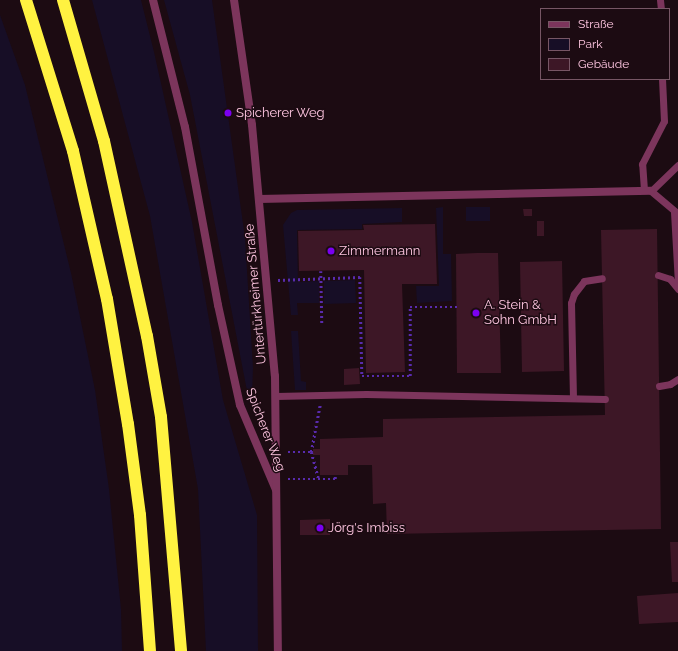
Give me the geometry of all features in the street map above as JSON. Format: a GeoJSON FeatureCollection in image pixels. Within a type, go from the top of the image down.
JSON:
{"type":"FeatureCollection","features":[{"type":"Feature","properties":{"kind":"highway"},"geometry":{"type":"LineString","coordinates":[[26,0],[73,151],[108,306],[128,424],[140,515],[150,651]]}},
{"type":"Feature","properties":{"kind":"highway"},"geometry":{"type":"LineString","coordinates":[[63,0],[104,141],[147,336],[160,417],[181,651]]}},
{"type":"Feature","properties":{"kind":"street","name":"Spicherer Weg"},"geometry":{"type":"LineString","coordinates":[[153,0],[185,127],[218,305],[240,405],[277,492]]}},
{"type":"Feature","properties":{"kind":"street","name":"Untertürkheimer Straße"},"geometry":{"type":"LineString","coordinates":[[234,0],[259,199],[276,396],[278,651]]}},
{"type":"Feature","properties":{"kind":"street"},"geometry":{"type":"LineString","coordinates":[[259,199],[647,191]]}},
{"type":"Feature","properties":{"kind":"lane"},"geometry":{"type":"LineString","coordinates":[[662,80],[664,121],[642,164],[647,191],[676,213],[678,284]]}},
{"type":"Feature","properties":{"kind":"lane"},"geometry":{"type":"LineString","coordinates":[[647,191],[678,165]]}},
{"type":"Feature","properties":{"kind":"lane"},"geometry":{"type":"LineString","coordinates":[[658,275],[670,279],[678,289]]}},
{"type":"Feature","properties":{"kind":"lane"},"geometry":{"type":"LineString","coordinates":[[573,398],[572,303],[574,294],[584,281],[602,278]]}},
{"type":"Feature","properties":{"kind":"lane"},"geometry":{"type":"LineString","coordinates":[[659,386],[670,384],[678,379]]}},
{"type":"Feature","properties":{"kind":"lane"},"geometry":{"type":"LineString","coordinates":[[276,396],[322,395],[605,399]]}},
{"type":"Feature","properties":{"kind":"path"},"geometry":{"type":"LineString","coordinates":[[322,271],[322,324]]}},
{"type":"Feature","properties":{"kind":"path"},"geometry":{"type":"LineString","coordinates":[[288,279],[360,277],[362,376],[410,376],[410,307],[457,307]]}},
{"type":"Feature","properties":{"kind":"path"},"geometry":{"type":"LineString","coordinates":[[318,478],[311,452],[322,395]]}},
{"type":"Feature","properties":{"kind":"path"},"geometry":{"type":"LineString","coordinates":[[296,452],[311,452]]}},
{"type":"Feature","properties":{"kind":"path"},"geometry":{"type":"LineString","coordinates":[[297,478],[335,479],[335,475]]}},
{"type":"Feature","properties":{"kind":"green space"},"geometry":{"type":"Polygon","coordinates":[[[92,0],[141,0],[192,222],[223,400],[257,515],[258,651],[206,651],[198,489],[150,216],[92,0]]]}},
{"type":"Feature","properties":{"kind":"green space"},"geometry":{"type":"Polygon","coordinates":[[[164,0],[212,0],[245,238],[253,368],[252,395],[248,396],[190,95],[164,0]]]}},
{"type":"Feature","properties":{"kind":"green space"},"geometry":{"type":"Polygon","coordinates":[[[0,15],[25,85],[71,273],[95,390],[109,489],[121,609],[122,651],[0,651],[0,15]]]}},
{"type":"Feature","properties":{"kind":"green space"},"geometry":{"type":"Polygon","coordinates":[[[443,207],[443,254],[451,254],[452,301],[417,303],[416,286],[439,286],[436,208],[443,207]]]}},
{"type":"Feature","properties":{"kind":"green space"},"geometry":{"type":"Polygon","coordinates":[[[466,207],[490,207],[490,221],[466,221],[466,207]]]}},
{"type":"Feature","properties":{"kind":"green space"},"geometry":{"type":"Polygon","coordinates":[[[402,208],[402,222],[362,224],[362,229],[297,230],[298,282],[319,281],[319,303],[297,303],[298,315],[291,315],[283,225],[291,213],[297,210],[402,208]]]}},
{"type":"Feature","properties":{"kind":"green space"},"geometry":{"type":"Polygon","coordinates":[[[355,280],[356,303],[324,304],[324,281],[355,280]]]}},
{"type":"Feature","properties":{"kind":"green space"},"geometry":{"type":"Polygon","coordinates":[[[291,331],[298,331],[301,381],[306,382],[306,390],[295,390],[291,331]]]}},
{"type":"Feature","properties":{"kind":"building"},"geometry":{"type":"Polygon","coordinates":[[[523,209],[532,209],[532,216],[524,216],[523,209]]]}},
{"type":"Feature","properties":{"kind":"building"},"geometry":{"type":"Polygon","coordinates":[[[537,221],[544,221],[544,236],[537,236],[537,221]]]}},
{"type":"Feature","properties":{"kind":"building"},"geometry":{"type":"Polygon","coordinates":[[[435,224],[437,284],[402,284],[405,372],[366,373],[364,270],[299,271],[298,231],[364,230],[363,225],[435,224]]]}},
{"type":"Feature","properties":{"kind":"building"},"geometry":{"type":"Polygon","coordinates":[[[657,229],[661,529],[387,534],[386,503],[373,504],[372,465],[348,465],[348,475],[320,475],[320,455],[313,455],[313,449],[320,449],[320,439],[383,437],[383,419],[605,415],[601,230],[657,229]]]}},
{"type":"Feature","properties":{"kind":"building"},"geometry":{"type":"Polygon","coordinates":[[[498,253],[501,373],[457,373],[456,254],[498,253]]]}},
{"type":"Feature","properties":{"kind":"building"},"geometry":{"type":"Polygon","coordinates":[[[562,261],[564,371],[522,372],[520,262],[562,261]]]}},
{"type":"Feature","properties":{"kind":"building"},"geometry":{"type":"Polygon","coordinates":[[[359,368],[360,384],[344,385],[344,369],[359,368]]]}},
{"type":"Feature","properties":{"kind":"building"},"geometry":{"type":"Polygon","coordinates":[[[330,519],[330,535],[300,535],[300,520],[330,519]]]}},
{"type":"Feature","properties":{"kind":"building"},"geometry":{"type":"Polygon","coordinates":[[[670,542],[678,542],[678,582],[672,582],[670,542]]]}},
{"type":"Feature","properties":{"kind":"building"},"geometry":{"type":"Polygon","coordinates":[[[678,593],[678,622],[639,624],[637,596],[678,593]]]}},
{"type":"Feature","properties":{"kind":"place","name":"Spicherer Weg"},"geometry":{"type":"Point","coordinates":[228,113]}},
{"type":"Feature","properties":{"kind":"place","name":"Zimmermann"},"geometry":{"type":"Point","coordinates":[331,251]}},
{"type":"Feature","properties":{"kind":"place","name":"A. Stein & Sohn GmbH"},"geometry":{"type":"Point","coordinates":[476,313]}},
{"type":"Feature","properties":{"kind":"place","name":"Jörg's Imbiss"},"geometry":{"type":"Point","coordinates":[320,528]}}]}
